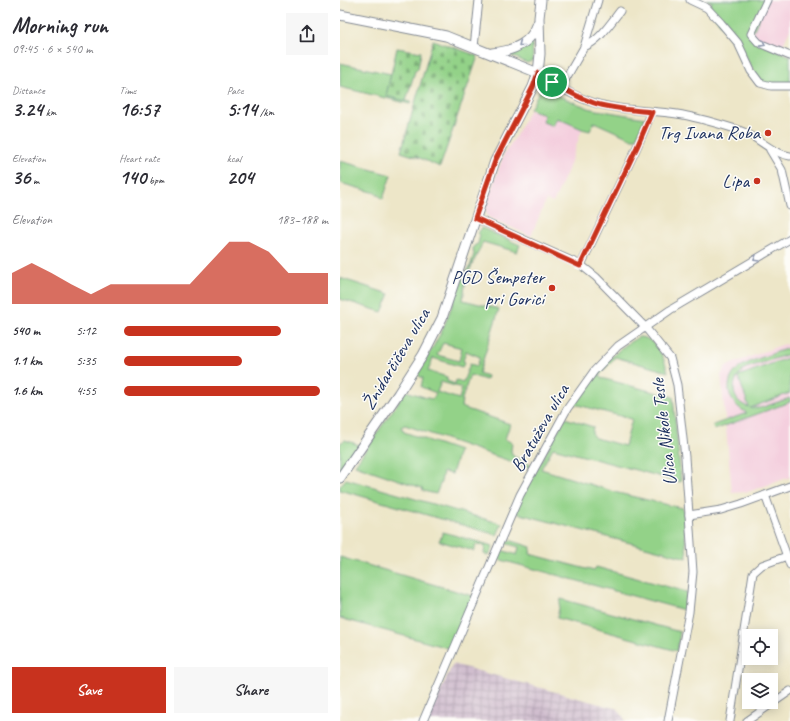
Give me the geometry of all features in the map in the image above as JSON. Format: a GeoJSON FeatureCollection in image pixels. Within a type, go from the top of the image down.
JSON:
{"type":"FeatureCollection","features":[{"type":"Feature","properties":{"kind":"street"},"geometry":{"type":"LineString","coordinates":[[474,47],[480,0]]}},
{"type":"Feature","properties":{"kind":"street"},"geometry":{"type":"LineString","coordinates":[[491,54],[504,52],[520,46],[535,31],[539,18],[541,0]]}},
{"type":"Feature","properties":{"kind":"street"},"geometry":{"type":"LineString","coordinates":[[560,87],[584,47],[598,0]]}},
{"type":"Feature","properties":{"kind":"street"},"geometry":{"type":"LineString","coordinates":[[690,0],[707,8],[721,22],[738,43],[751,71],[760,83],[771,86],[790,86]]}},
{"type":"Feature","properties":{"kind":"street"},"geometry":{"type":"LineString","coordinates":[[767,0],[752,34],[759,43],[790,56]]}},
{"type":"Feature","properties":{"kind":"street"},"geometry":{"type":"LineString","coordinates":[[584,47],[590,45],[620,11]]}},
{"type":"Feature","properties":{"kind":"street"},"geometry":{"type":"LineString","coordinates":[[340,15],[446,36],[538,73],[578,97],[594,103],[614,108],[677,114],[743,131],[754,136],[779,154],[790,157],[784,163],[782,170]]}},
{"type":"Feature","properties":{"kind":"street","name":"Žnidarčičeva ulica"},"geometry":{"type":"LineString","coordinates":[[340,478],[423,355],[442,318],[495,161],[533,87],[538,73],[540,54],[539,18]]}},
{"type":"Feature","properties":{"kind":"street"},"geometry":{"type":"LineString","coordinates":[[580,266],[637,147],[652,112]]}},
{"type":"Feature","properties":{"kind":"street"},"geometry":{"type":"LineString","coordinates":[[766,145],[774,155],[782,170],[790,206]]}},
{"type":"Feature","properties":{"kind":"street","name":"Ulica Nikole Tesle"},"geometry":{"type":"LineString","coordinates":[[475,218],[580,266],[596,276],[645,327],[670,358],[677,385],[685,457],[693,564],[682,651],[668,721]]}},
{"type":"Feature","properties":{"kind":"street","name":"Bratuževa ulica"},"geometry":{"type":"LineString","coordinates":[[423,721],[520,495],[567,409],[594,371],[618,346],[670,310],[790,239]]}},
{"type":"Feature","properties":{"kind":"street"},"geometry":{"type":"LineString","coordinates":[[689,515],[721,510],[765,496],[790,486]]}},
{"type":"Feature","properties":{"kind":"street"},"geometry":{"type":"LineString","coordinates":[[765,496],[790,565]]}},
{"type":"Feature","properties":{"kind":"street"},"geometry":{"type":"LineString","coordinates":[[730,720],[753,573],[762,566],[787,556]]}},
{"type":"Feature","properties":{"kind":"street"},"geometry":{"type":"LineString","coordinates":[[747,721],[790,691]]}},
{"type":"Feature","properties":{"kind":"shaded area"},"geometry":{"type":"Polygon","coordinates":[[[714,0],[790,0],[790,29],[780,52],[759,43],[714,0]]]}},
{"type":"Feature","properties":{"kind":"shaded area"},"geometry":{"type":"Polygon","coordinates":[[[530,109],[544,115],[553,126],[556,118],[582,129],[568,170],[553,203],[546,200],[531,236],[488,217],[485,208],[504,154],[530,109]]]}},
{"type":"Feature","properties":{"kind":"shaded area"},"geometry":{"type":"Polygon","coordinates":[[[784,344],[790,345],[790,477],[748,492],[732,493],[721,375],[726,366],[784,344]]]}},
{"type":"Feature","properties":{"kind":"shaded area"},"geometry":{"type":"Polygon","coordinates":[[[453,664],[618,709],[626,721],[426,721],[453,664]]]}},
{"type":"Feature","properties":{"kind":"green space"},"geometry":{"type":"Polygon","coordinates":[[[706,0],[767,0],[752,34],[759,43],[790,56],[790,86],[760,83],[740,47],[709,10],[712,2],[706,0]]]}},
{"type":"Feature","properties":{"kind":"green space"},"geometry":{"type":"Polygon","coordinates":[[[532,37],[533,60],[527,63],[508,54],[532,37]]]}},
{"type":"Feature","properties":{"kind":"green space"},"geometry":{"type":"Polygon","coordinates":[[[433,40],[478,56],[440,167],[420,158],[401,152],[433,40]]]}},
{"type":"Feature","properties":{"kind":"green space"},"geometry":{"type":"Polygon","coordinates":[[[397,48],[421,52],[418,69],[415,71],[406,101],[386,96],[397,48]]]}},
{"type":"Feature","properties":{"kind":"green space"},"geometry":{"type":"Polygon","coordinates":[[[340,63],[391,74],[386,96],[411,102],[410,104],[340,87],[340,63]]]}},
{"type":"Feature","properties":{"kind":"green space"},"geometry":{"type":"Polygon","coordinates":[[[541,89],[591,109],[645,118],[636,139],[632,139],[594,122],[590,131],[557,118],[553,126],[543,122],[544,115],[530,109],[541,89]]]}},
{"type":"Feature","properties":{"kind":"green space"},"geometry":{"type":"Polygon","coordinates":[[[340,161],[391,175],[383,199],[376,193],[340,183],[340,161]]]}},
{"type":"Feature","properties":{"kind":"green space"},"geometry":{"type":"Polygon","coordinates":[[[482,228],[520,245],[517,252],[483,242],[466,278],[463,300],[499,309],[479,373],[487,376],[486,380],[470,375],[462,399],[461,407],[510,424],[505,439],[512,443],[511,451],[513,456],[531,465],[530,468],[405,425],[401,427],[404,432],[459,451],[452,474],[443,472],[436,494],[423,491],[422,488],[355,465],[406,391],[433,399],[436,393],[421,387],[423,378],[418,374],[443,329],[461,282],[470,267],[474,254],[473,249],[475,245],[478,244],[480,235],[478,233],[482,228]],[[443,343],[437,355],[459,361],[462,348],[443,343]],[[466,351],[463,361],[465,362],[462,367],[433,358],[428,371],[447,377],[447,381],[455,384],[456,380],[463,382],[470,364],[477,366],[480,357],[466,351]],[[441,382],[437,392],[459,399],[462,388],[441,382]]]}},
{"type":"Feature","properties":{"kind":"green space"},"geometry":{"type":"Polygon","coordinates":[[[340,278],[389,294],[382,312],[340,299],[340,278]]]}},
{"type":"Feature","properties":{"kind":"green space"},"geometry":{"type":"Polygon","coordinates":[[[639,337],[650,340],[655,344],[662,355],[668,372],[615,357],[599,376],[601,378],[673,397],[681,482],[553,448],[541,469],[618,493],[683,508],[687,558],[513,512],[565,418],[593,427],[592,435],[595,438],[625,446],[632,419],[574,404],[602,366],[620,349],[639,337]]]}},
{"type":"Feature","properties":{"kind":"green space"},"geometry":{"type":"Polygon","coordinates":[[[790,348],[790,354],[746,368],[738,376],[790,357],[790,393],[750,408],[760,408],[790,398],[790,402],[714,430],[713,425],[747,413],[735,404],[731,398],[729,383],[735,372],[750,362],[790,348]],[[738,376],[734,389],[735,395],[742,404],[749,407],[738,376]]]}},
{"type":"Feature","properties":{"kind":"green space"},"geometry":{"type":"Polygon","coordinates":[[[345,440],[359,445],[340,471],[340,443],[345,440]]]}},
{"type":"Feature","properties":{"kind":"green space"},"geometry":{"type":"Polygon","coordinates":[[[346,479],[502,524],[497,535],[340,490],[340,486],[346,479]]]}},
{"type":"Feature","properties":{"kind":"green space"},"geometry":{"type":"Polygon","coordinates":[[[443,532],[493,546],[489,556],[484,554],[485,546],[476,544],[474,551],[439,541],[443,532]]]}},
{"type":"Feature","properties":{"kind":"green space"},"geometry":{"type":"Polygon","coordinates":[[[503,538],[531,547],[530,554],[594,571],[596,567],[687,592],[684,610],[494,558],[498,549],[517,555],[519,547],[501,542],[503,538]]]}},
{"type":"Feature","properties":{"kind":"green space"},"geometry":{"type":"Polygon","coordinates":[[[340,557],[473,596],[451,649],[340,618],[340,557]]]}},
{"type":"Feature","properties":{"kind":"green space"},"geometry":{"type":"Polygon","coordinates":[[[561,599],[680,632],[677,651],[557,618],[561,599]]]}},
{"type":"Feature","properties":{"kind":"place","name":"Trg Ivana Roba"},"geometry":{"type":"Point","coordinates":[768,133]}},
{"type":"Feature","properties":{"kind":"place","name":"Lipa"},"geometry":{"type":"Point","coordinates":[757,181]}},
{"type":"Feature","properties":{"kind":"place","name":"PGD Šempeter pri Gorici"},"geometry":{"type":"Point","coordinates":[552,288]}},
{"type":"Feature","properties":{"kind":"route"},"geometry":{"type":"LineString","coordinates":[[538,73],[552,82],[578,97],[594,103],[614,108],[652,112],[637,147],[580,266],[475,218],[495,161],[533,87],[538,73]]}}]}
